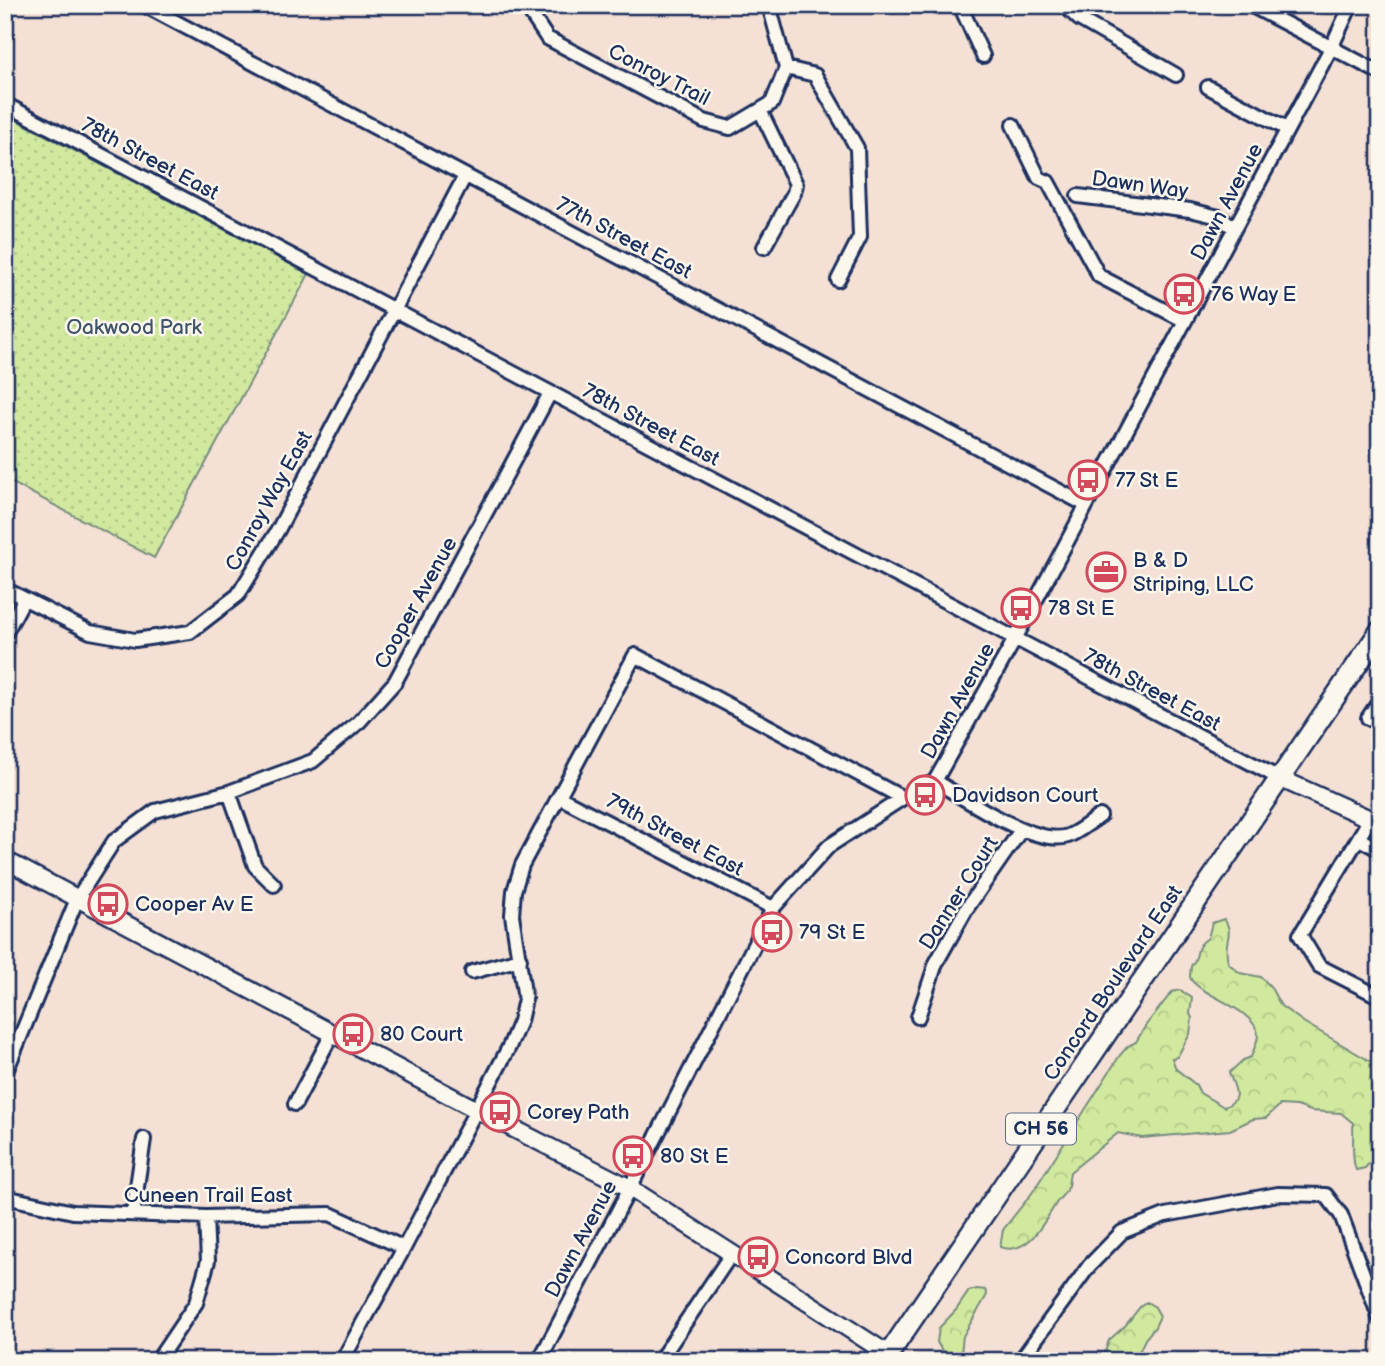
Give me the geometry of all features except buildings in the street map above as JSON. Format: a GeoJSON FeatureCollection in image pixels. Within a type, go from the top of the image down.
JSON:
{"type":"FeatureCollection","features":[{"type":"Feature","properties":{"kind":"main road","name":"Concord Boulevard East"},"geometry":{"type":"LineString","coordinates":[[890,1359],[1380,631]]}},
{"type":"Feature","properties":{"kind":"street","name":"77th Street East"},"geometry":{"type":"LineString","coordinates":[[144,5],[1086,505]]}},
{"type":"Feature","properties":{"kind":"street","name":"Conroy Trail"},"geometry":{"type":"LineString","coordinates":[[525,5],[547,38],[704,121],[730,128],[772,103],[786,68]]}},
{"type":"Feature","properties":{"kind":"street"},"geometry":{"type":"LineString","coordinates":[[769,5],[786,68],[815,75],[856,148],[860,237],[838,280]]}},
{"type":"Feature","properties":{"kind":"street"},"geometry":{"type":"LineString","coordinates":[[960,5],[984,56]]}},
{"type":"Feature","properties":{"kind":"street"},"geometry":{"type":"LineString","coordinates":[[1064,5],[1079,19],[1177,75]]}},
{"type":"Feature","properties":{"kind":"street"},"geometry":{"type":"LineString","coordinates":[[1250,5],[1380,73]]}},
{"type":"Feature","properties":{"kind":"street","name":"Dawn Avenue"},"geometry":{"type":"LineString","coordinates":[[539,1361],[772,908],[829,846],[903,798],[935,782],[1015,639],[1352,5]]}},
{"type":"Feature","properties":{"kind":"street"},"geometry":{"type":"LineString","coordinates":[[1208,88],[1287,129]]}},
{"type":"Feature","properties":{"kind":"street","name":"78th Street East"},"geometry":{"type":"LineString","coordinates":[[5,104],[1279,778]]}},
{"type":"Feature","properties":{"kind":"street"},"geometry":{"type":"LineString","coordinates":[[760,110],[796,184],[794,193],[764,247]]}},
{"type":"Feature","properties":{"kind":"street"},"geometry":{"type":"LineString","coordinates":[[1013,125],[1039,177],[1048,182],[1099,276],[1185,321]]}},
{"type":"Feature","properties":{"kind":"street","name":"Conroy Way East"},"geometry":{"type":"LineString","coordinates":[[5,589],[90,632],[135,640],[190,632],[238,595],[278,530],[465,177]]}},
{"type":"Feature","properties":{"kind":"street","name":"Dawn Way"},"geometry":{"type":"LineString","coordinates":[[1078,196],[1190,210],[1219,217],[1234,228]]}},
{"type":"Feature","properties":{"kind":"street","name":"Cooper Avenue"},"geometry":{"type":"LineString","coordinates":[[5,1074],[78,899],[114,841],[155,811],[229,792],[313,761],[359,722],[395,682],[550,393]]}},
{"type":"Feature","properties":{"kind":"street"},"geometry":{"type":"LineString","coordinates":[[5,634],[24,599]]}},
{"type":"Feature","properties":{"kind":"street"},"geometry":{"type":"LineString","coordinates":[[342,1361],[404,1248],[520,1021],[525,999],[512,915],[514,891],[522,865],[635,654],[903,798]]}},
{"type":"Feature","properties":{"kind":"street"},"geometry":{"type":"LineString","coordinates":[[1380,700],[1368,718],[1380,724]]}},
{"type":"Feature","properties":{"kind":"street"},"geometry":{"type":"LineString","coordinates":[[1279,778],[1375,820],[1359,839],[1300,935],[1319,966],[1380,997]]}},
{"type":"Feature","properties":{"kind":"street"},"geometry":{"type":"LineString","coordinates":[[935,782],[1021,830],[1045,837],[1066,836],[1100,816]]}},
{"type":"Feature","properties":{"kind":"street"},"geometry":{"type":"LineString","coordinates":[[229,792],[255,866],[274,885]]}},
{"type":"Feature","properties":{"kind":"street","name":"79th Street East"},"geometry":{"type":"LineString","coordinates":[[559,797],[772,908]]}},
{"type":"Feature","properties":{"kind":"street","name":"Danner Court"},"geometry":{"type":"LineString","coordinates":[[918,1017],[936,963],[967,908],[1021,830]]}},
{"type":"Feature","properties":{"kind":"street"},"geometry":{"type":"LineString","coordinates":[[1359,839],[1380,850]]}},
{"type":"Feature","properties":{"kind":"street"},"geometry":{"type":"LineString","coordinates":[[5,860],[332,1034],[630,1188],[890,1359]]}},
{"type":"Feature","properties":{"kind":"street"},"geometry":{"type":"LineString","coordinates":[[472,972],[520,959]]}},
{"type":"Feature","properties":{"kind":"street"},"geometry":{"type":"LineString","coordinates":[[295,1104],[332,1034]]}},
{"type":"Feature","properties":{"kind":"street"},"geometry":{"type":"LineString","coordinates":[[133,1214],[144,1139]]}},
{"type":"Feature","properties":{"kind":"street"},"geometry":{"type":"LineString","coordinates":[[1020,1361],[1089,1266],[1122,1232],[1165,1215],[1278,1194],[1326,1195],[1341,1215],[1380,1319]]}},
{"type":"Feature","properties":{"kind":"street","name":"Cuneen Trail East"},"geometry":{"type":"LineString","coordinates":[[5,1197],[73,1212],[206,1217],[330,1214],[404,1248]]}},
{"type":"Feature","properties":{"kind":"street"},"geometry":{"type":"LineString","coordinates":[[157,1361],[195,1303],[208,1261],[206,1217]]}},
{"type":"Feature","properties":{"kind":"street"},"geometry":{"type":"LineString","coordinates":[[661,1361],[732,1253]]}},
{"type":"Feature","properties":{"kind":"green space","name":"Oakwood Park"},"geometry":{"type":"Polygon","coordinates":[[[5,114],[309,274],[154,558],[5,479],[5,114]]]}},
{"type":"Feature","properties":{"kind":"green space"},"geometry":{"type":"Polygon","coordinates":[[[1224,919],[1229,931],[1228,963],[1240,973],[1261,977],[1270,986],[1281,1006],[1380,1067],[1380,1158],[1372,1160],[1365,1168],[1356,1170],[1353,1123],[1341,1113],[1311,1111],[1297,1106],[1280,1105],[1266,1118],[1253,1119],[1230,1130],[1142,1138],[1118,1133],[1070,1172],[1067,1189],[1034,1236],[1019,1247],[1000,1247],[1003,1230],[1032,1193],[1120,1055],[1136,1042],[1172,992],[1180,990],[1192,998],[1190,1034],[1177,1057],[1172,1058],[1176,1069],[1196,1085],[1200,1093],[1224,1107],[1234,1101],[1236,1093],[1229,1073],[1243,1060],[1251,1057],[1258,1036],[1255,1026],[1238,1010],[1203,990],[1190,977],[1191,966],[1200,945],[1208,938],[1212,923],[1224,919]]]}},
{"type":"Feature","properties":{"kind":"green space"},"geometry":{"type":"Polygon","coordinates":[[[985,1290],[987,1295],[963,1336],[961,1353],[957,1357],[942,1351],[937,1342],[939,1328],[969,1291],[985,1290]]]}},
{"type":"Feature","properties":{"kind":"green space"},"geometry":{"type":"Polygon","coordinates":[[[1147,1302],[1155,1307],[1160,1316],[1135,1361],[1102,1361],[1109,1340],[1147,1302]]]}},
{"type":"Feature","properties":{"kind":"place","name":"76 Way E"},"geometry":{"type":"Point","coordinates":[1184,294]}},
{"type":"Feature","properties":{"kind":"place","name":"77 St E"},"geometry":{"type":"Point","coordinates":[1088,480]}},
{"type":"Feature","properties":{"kind":"place","name":"B & D Striping, LLC"},"geometry":{"type":"Point","coordinates":[1106,572]}},
{"type":"Feature","properties":{"kind":"place","name":"78 St E"},"geometry":{"type":"Point","coordinates":[1021,608]}},
{"type":"Feature","properties":{"kind":"place","name":"Davidson Court"},"geometry":{"type":"Point","coordinates":[925,795]}},
{"type":"Feature","properties":{"kind":"place","name":"Cooper Av E"},"geometry":{"type":"Point","coordinates":[108,904]}},
{"type":"Feature","properties":{"kind":"place","name":"79 St E"},"geometry":{"type":"Point","coordinates":[772,932]}},
{"type":"Feature","properties":{"kind":"place","name":"80 Court"},"geometry":{"type":"Point","coordinates":[353,1034]}},
{"type":"Feature","properties":{"kind":"place","name":"Corey Path"},"geometry":{"type":"Point","coordinates":[500,1112]}},
{"type":"Feature","properties":{"kind":"place","name":"80 St E"},"geometry":{"type":"Point","coordinates":[633,1156]}},
{"type":"Feature","properties":{"kind":"place","name":"Concord Blvd"},"geometry":{"type":"Point","coordinates":[758,1257]}}]}
